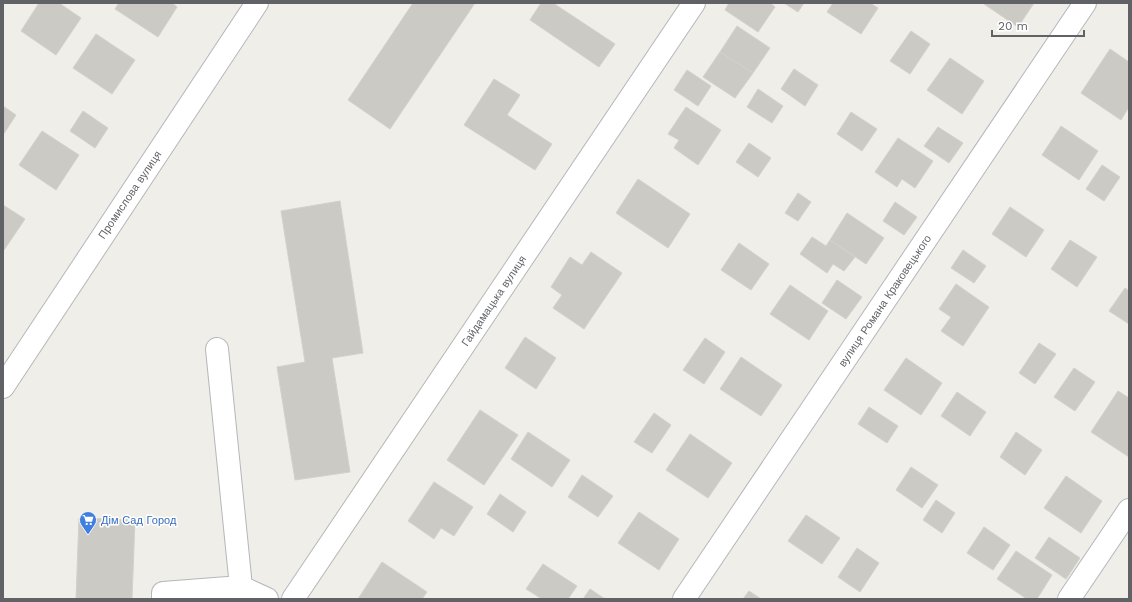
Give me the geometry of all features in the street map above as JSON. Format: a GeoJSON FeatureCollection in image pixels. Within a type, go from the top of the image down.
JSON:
{"type":"FeatureCollection","features":[{"type":"Feature","properties":{"kind":"street","name":"Промислова вулиця"},"geometry":{"type":"LineString","coordinates":[[3,387],[257,3]]}},
{"type":"Feature","properties":{"kind":"street","name":"Гайдамацька вулиця"},"geometry":{"type":"LineString","coordinates":[[293,599],[694,3]]}},
{"type":"Feature","properties":{"kind":"street","name":"вулиця Романа Краковецького"},"geometry":{"type":"LineString","coordinates":[[684,599],[1085,3]]}},
{"type":"Feature","properties":{"kind":"street"},"geometry":{"type":"LineString","coordinates":[[217,349],[241,587]]}},
{"type":"Feature","properties":{"kind":"street"},"geometry":{"type":"LineString","coordinates":[[1069,599],[1129,510]]}},
{"type":"Feature","properties":{"kind":"street"},"geometry":{"type":"LineString","coordinates":[[163,599],[163,593],[241,587],[268,599]]}},
{"type":"Feature","properties":{"kind":"building"},"geometry":{"type":"Polygon","coordinates":[[[39,3],[59,3],[81,18],[56,55],[21,31],[39,3]]]}},
{"type":"Feature","properties":{"kind":"building"},"geometry":{"type":"Polygon","coordinates":[[[119,3],[172,3],[177,7],[158,37],[115,9],[119,3]]]}},
{"type":"Feature","properties":{"kind":"building"},"geometry":{"type":"Polygon","coordinates":[[[413,3],[475,3],[390,129],[348,100],[413,3]]]}},
{"type":"Feature","properties":{"kind":"building"},"geometry":{"type":"Polygon","coordinates":[[[541,3],[553,3],[615,44],[599,67],[530,20],[541,3]]]}},
{"type":"Feature","properties":{"kind":"building"},"geometry":{"type":"Polygon","coordinates":[[[729,3],[770,3],[775,7],[758,32],[725,10],[729,3]]]}},
{"type":"Feature","properties":{"kind":"building"},"geometry":{"type":"Polygon","coordinates":[[[784,3],[804,3],[798,12],[784,3]]]}},
{"type":"Feature","properties":{"kind":"building"},"geometry":{"type":"Polygon","coordinates":[[[833,3],[870,3],[878,8],[861,34],[827,12],[833,3]]]}},
{"type":"Feature","properties":{"kind":"building"},"geometry":{"type":"Polygon","coordinates":[[[984,3],[1034,3],[1018,27],[984,3]]]}},
{"type":"Feature","properties":{"kind":"building"},"geometry":{"type":"Polygon","coordinates":[[[737,26],[770,48],[753,73],[720,52],[737,26]]]}},
{"type":"Feature","properties":{"kind":"building"},"geometry":{"type":"Polygon","coordinates":[[[911,31],[930,44],[910,74],[890,61],[911,31]]]}},
{"type":"Feature","properties":{"kind":"building"},"geometry":{"type":"Polygon","coordinates":[[[96,34],[135,60],[112,94],[73,68],[96,34]]]}},
{"type":"Feature","properties":{"kind":"building"},"geometry":{"type":"Polygon","coordinates":[[[1110,49],[1129,62],[1129,107],[1121,120],[1081,93],[1110,49]]]}},
{"type":"Feature","properties":{"kind":"building"},"geometry":{"type":"Polygon","coordinates":[[[720,52],[753,73],[735,98],[703,77],[720,52]]]}},
{"type":"Feature","properties":{"kind":"building"},"geometry":{"type":"Polygon","coordinates":[[[950,58],[984,81],[962,114],[927,90],[950,58]]]}},
{"type":"Feature","properties":{"kind":"building"},"geometry":{"type":"Polygon","coordinates":[[[794,69],[818,85],[805,106],[781,89],[794,69]]]}},
{"type":"Feature","properties":{"kind":"building"},"geometry":{"type":"Polygon","coordinates":[[[687,70],[711,86],[698,106],[674,90],[687,70]]]}},
{"type":"Feature","properties":{"kind":"building"},"geometry":{"type":"Polygon","coordinates":[[[494,79],[520,95],[507,115],[552,144],[535,170],[464,125],[494,79]]]}},
{"type":"Feature","properties":{"kind":"building"},"geometry":{"type":"Polygon","coordinates":[[[758,89],[783,106],[772,123],[747,107],[758,89]]]}},
{"type":"Feature","properties":{"kind":"building"},"geometry":{"type":"Polygon","coordinates":[[[3,106],[16,115],[3,135],[3,106]]]}},
{"type":"Feature","properties":{"kind":"building"},"geometry":{"type":"Polygon","coordinates":[[[686,107],[721,130],[698,165],[674,148],[679,140],[668,134],[686,107]]]}},
{"type":"Feature","properties":{"kind":"building"},"geometry":{"type":"Polygon","coordinates":[[[83,111],[108,128],[95,148],[70,131],[83,111]]]}},
{"type":"Feature","properties":{"kind":"building"},"geometry":{"type":"Polygon","coordinates":[[[851,112],[877,129],[862,151],[837,134],[851,112]]]}},
{"type":"Feature","properties":{"kind":"building"},"geometry":{"type":"Polygon","coordinates":[[[1061,126],[1098,151],[1079,180],[1042,155],[1061,126]]]}},
{"type":"Feature","properties":{"kind":"building"},"geometry":{"type":"Polygon","coordinates":[[[938,127],[963,143],[949,163],[924,146],[938,127]]]}},
{"type":"Feature","properties":{"kind":"building"},"geometry":{"type":"Polygon","coordinates":[[[42,131],[79,155],[56,190],[19,165],[42,131]]]}},
{"type":"Feature","properties":{"kind":"building"},"geometry":{"type":"Polygon","coordinates":[[[898,138],[933,161],[915,188],[902,179],[897,187],[875,172],[898,138]]]}},
{"type":"Feature","properties":{"kind":"building"},"geometry":{"type":"Polygon","coordinates":[[[749,143],[771,158],[758,177],[736,162],[749,143]]]}},
{"type":"Feature","properties":{"kind":"building"},"geometry":{"type":"Polygon","coordinates":[[[1102,165],[1120,177],[1104,201],[1086,189],[1102,165]]]}},
{"type":"Feature","properties":{"kind":"building"},"geometry":{"type":"Polygon","coordinates":[[[638,179],[690,214],[668,248],[616,213],[638,179]]]}},
{"type":"Feature","properties":{"kind":"building"},"geometry":{"type":"Polygon","coordinates":[[[798,193],[811,202],[798,221],[785,213],[798,193]]]}},
{"type":"Feature","properties":{"kind":"building"},"geometry":{"type":"Polygon","coordinates":[[[340,201],[363,353],[332,358],[350,472],[295,480],[277,367],[305,362],[281,211],[340,201]]]}},
{"type":"Feature","properties":{"kind":"building"},"geometry":{"type":"Polygon","coordinates":[[[895,202],[917,217],[904,235],[883,221],[895,202]]]}},
{"type":"Feature","properties":{"kind":"building"},"geometry":{"type":"Polygon","coordinates":[[[3,205],[25,219],[4,250],[3,249],[3,205]]]}},
{"type":"Feature","properties":{"kind":"building"},"geometry":{"type":"Polygon","coordinates":[[[1010,207],[1044,230],[1026,257],[992,234],[1010,207]]]}},
{"type":"Feature","properties":{"kind":"building"},"geometry":{"type":"Polygon","coordinates":[[[847,213],[884,238],[866,264],[830,240],[847,213]]]}},
{"type":"Feature","properties":{"kind":"building"},"geometry":{"type":"Polygon","coordinates":[[[812,237],[826,246],[830,240],[855,257],[844,271],[833,264],[827,273],[800,254],[812,237]]]}},
{"type":"Feature","properties":{"kind":"building"},"geometry":{"type":"Polygon","coordinates":[[[1070,240],[1097,257],[1077,287],[1051,269],[1070,240]]]}},
{"type":"Feature","properties":{"kind":"building"},"geometry":{"type":"Polygon","coordinates":[[[739,243],[769,264],[751,290],[721,270],[739,243]]]}},
{"type":"Feature","properties":{"kind":"building"},"geometry":{"type":"Polygon","coordinates":[[[963,250],[986,266],[974,283],[951,268],[963,250]]]}},
{"type":"Feature","properties":{"kind":"building"},"geometry":{"type":"Polygon","coordinates":[[[591,252],[622,273],[584,329],[553,308],[562,295],[551,287],[570,257],[582,265],[591,252]]]}},
{"type":"Feature","properties":{"kind":"building"},"geometry":{"type":"Polygon","coordinates":[[[837,280],[862,297],[846,319],[822,303],[837,280]]]}},
{"type":"Feature","properties":{"kind":"building"},"geometry":{"type":"Polygon","coordinates":[[[956,284],[989,307],[963,346],[941,331],[951,317],[939,309],[956,284]]]}},
{"type":"Feature","properties":{"kind":"building"},"geometry":{"type":"Polygon","coordinates":[[[790,285],[828,311],[809,340],[770,314],[790,285]]]}},
{"type":"Feature","properties":{"kind":"building"},"geometry":{"type":"Polygon","coordinates":[[[1125,288],[1129,291],[1129,324],[1109,311],[1125,288]]]}},
{"type":"Feature","properties":{"kind":"building"},"geometry":{"type":"Polygon","coordinates":[[[525,337],[556,358],[536,389],[505,368],[525,337]]]}},
{"type":"Feature","properties":{"kind":"building"},"geometry":{"type":"Polygon","coordinates":[[[705,338],[725,352],[704,384],[683,370],[705,338]]]}},
{"type":"Feature","properties":{"kind":"building"},"geometry":{"type":"Polygon","coordinates":[[[1039,343],[1056,354],[1035,384],[1019,373],[1039,343]]]}},
{"type":"Feature","properties":{"kind":"building"},"geometry":{"type":"Polygon","coordinates":[[[741,357],[782,385],[761,416],[720,389],[741,357]]]}},
{"type":"Feature","properties":{"kind":"building"},"geometry":{"type":"Polygon","coordinates":[[[906,358],[942,383],[921,415],[884,390],[906,358]]]}},
{"type":"Feature","properties":{"kind":"building"},"geometry":{"type":"Polygon","coordinates":[[[1074,368],[1095,382],[1075,411],[1054,397],[1074,368]]]}},
{"type":"Feature","properties":{"kind":"building"},"geometry":{"type":"Polygon","coordinates":[[[1118,391],[1129,398],[1129,457],[1091,432],[1118,391]]]}},
{"type":"Feature","properties":{"kind":"building"},"geometry":{"type":"Polygon","coordinates":[[[957,392],[986,412],[970,436],[941,416],[957,392]]]}},
{"type":"Feature","properties":{"kind":"building"},"geometry":{"type":"Polygon","coordinates":[[[869,407],[898,426],[887,443],[858,424],[869,407]]]}},
{"type":"Feature","properties":{"kind":"building"},"geometry":{"type":"Polygon","coordinates":[[[480,410],[518,435],[484,485],[447,460],[480,410]]]}},
{"type":"Feature","properties":{"kind":"building"},"geometry":{"type":"Polygon","coordinates":[[[654,413],[671,425],[652,453],[634,442],[654,413]]]}},
{"type":"Feature","properties":{"kind":"building"},"geometry":{"type":"Polygon","coordinates":[[[528,432],[570,460],[552,487],[511,459],[528,432]]]}},
{"type":"Feature","properties":{"kind":"building"},"geometry":{"type":"Polygon","coordinates":[[[1016,432],[1042,450],[1025,475],[1000,457],[1016,432]]]}},
{"type":"Feature","properties":{"kind":"building"},"geometry":{"type":"Polygon","coordinates":[[[690,434],[732,463],[708,498],[666,470],[690,434]]]}},
{"type":"Feature","properties":{"kind":"building"},"geometry":{"type":"Polygon","coordinates":[[[911,467],[938,485],[922,508],[896,490],[911,467]]]}},
{"type":"Feature","properties":{"kind":"building"},"geometry":{"type":"Polygon","coordinates":[[[582,475],[613,496],[598,517],[568,497],[582,475]]]}},
{"type":"Feature","properties":{"kind":"building"},"geometry":{"type":"Polygon","coordinates":[[[1066,476],[1102,501],[1081,533],[1044,508],[1066,476]]]}},
{"type":"Feature","properties":{"kind":"building"},"geometry":{"type":"Polygon","coordinates":[[[434,482],[473,507],[454,536],[441,528],[434,539],[408,521],[434,482]]]}},
{"type":"Feature","properties":{"kind":"building"},"geometry":{"type":"Polygon","coordinates":[[[500,494],[526,512],[513,532],[487,514],[500,494]]]}},
{"type":"Feature","properties":{"kind":"building"},"geometry":{"type":"Polygon","coordinates":[[[936,500],[955,513],[942,533],[923,520],[936,500]]]}},
{"type":"Feature","properties":{"kind":"building"},"geometry":{"type":"Polygon","coordinates":[[[639,512],[679,539],[659,570],[618,543],[639,512]]]}},
{"type":"Feature","properties":{"kind":"building"},"geometry":{"type":"Polygon","coordinates":[[[806,515],[840,538],[822,564],[788,541],[806,515]]]}},
{"type":"Feature","properties":{"kind":"building"},"geometry":{"type":"Polygon","coordinates":[[[79,518],[135,520],[132,599],[76,599],[79,518]]]}},
{"type":"Feature","properties":{"kind":"building"},"geometry":{"type":"Polygon","coordinates":[[[984,527],[1010,545],[993,570],[967,553],[984,527]]]}},
{"type":"Feature","properties":{"kind":"building"},"geometry":{"type":"Polygon","coordinates":[[[1049,537],[1080,558],[1066,579],[1035,558],[1049,537]]]}},
{"type":"Feature","properties":{"kind":"building"},"geometry":{"type":"Polygon","coordinates":[[[857,548],[879,563],[860,592],[838,577],[857,548]]]}},
{"type":"Feature","properties":{"kind":"building"},"geometry":{"type":"Polygon","coordinates":[[[1016,551],[1052,575],[1037,599],[1027,599],[997,579],[1016,551]]]}},
{"type":"Feature","properties":{"kind":"building"},"geometry":{"type":"Polygon","coordinates":[[[382,562],[427,592],[422,599],[358,599],[382,562]]]}},
{"type":"Feature","properties":{"kind":"building"},"geometry":{"type":"Polygon","coordinates":[[[543,564],[577,586],[568,599],[542,599],[526,589],[543,564]]]}},
{"type":"Feature","properties":{"kind":"building"},"geometry":{"type":"Polygon","coordinates":[[[590,589],[605,599],[583,599],[590,589]]]}},
{"type":"Feature","properties":{"kind":"building"},"geometry":{"type":"Polygon","coordinates":[[[749,591],[761,599],[743,599],[749,591]]]}},
{"type":"Feature","properties":{"kind":"place","name":"Дім Сад Город"},"geometry":{"type":"Point","coordinates":[88,535]}}]}
